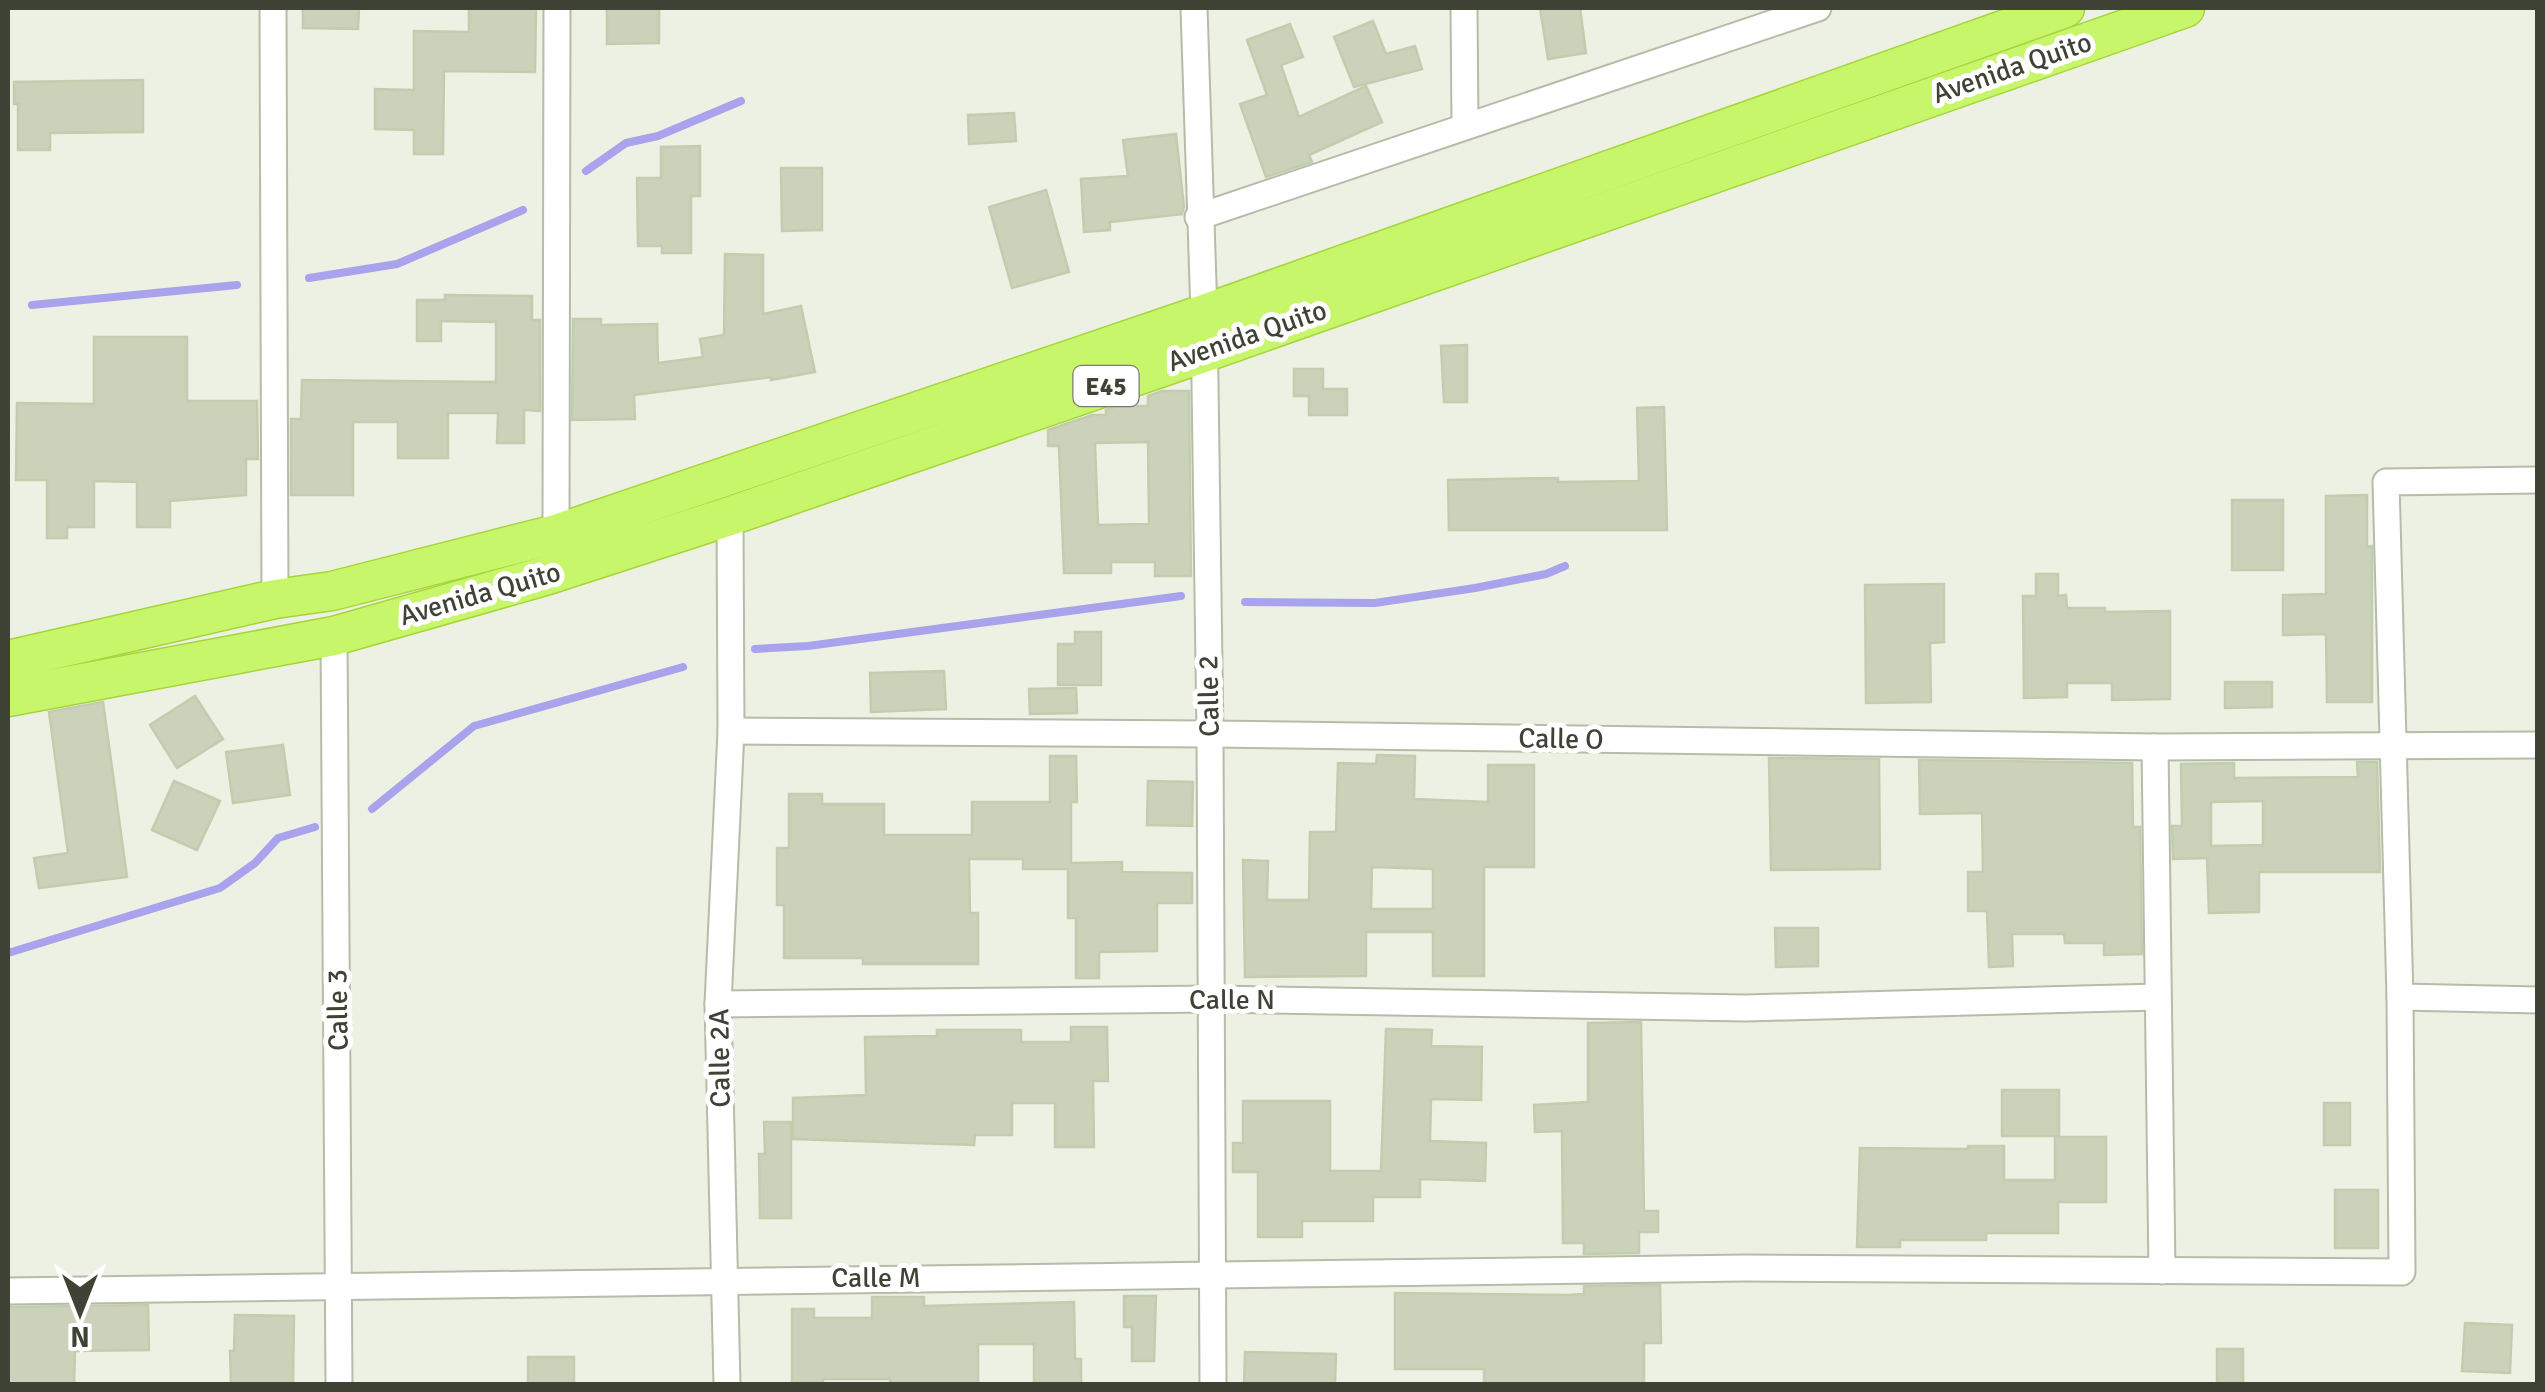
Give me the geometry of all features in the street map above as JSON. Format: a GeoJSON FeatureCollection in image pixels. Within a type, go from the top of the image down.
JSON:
{"type":"FeatureCollection","features":[{"type":"Feature","properties":{"kind":"highway","name":"Avenida Quito"},"geometry":{"type":"LineString","coordinates":[[8,660],[275,600],[332,591],[556,534],[1204,314],[2065,8]]}},
{"type":"Feature","properties":{"kind":"highway","name":"Avenida Quito"},"geometry":{"type":"LineString","coordinates":[[8,697],[334,636],[548,575],[1203,353],[2185,8]]}},
{"type":"Feature","properties":{"kind":"street"},"geometry":{"type":"LineString","coordinates":[[272,8],[275,600]]}},
{"type":"Feature","properties":{"kind":"street"},"geometry":{"type":"LineString","coordinates":[[556,534],[557,8]]}},
{"type":"Feature","properties":{"kind":"street","name":"Calle 2"},"geometry":{"type":"LineString","coordinates":[[1194,8],[1204,314],[1210,734],[1213,1384]]}},
{"type":"Feature","properties":{"kind":"street"},"geometry":{"type":"LineString","coordinates":[[1464,8],[1465,125]]}},
{"type":"Feature","properties":{"kind":"street"},"geometry":{"type":"LineString","coordinates":[[1198,217],[1818,8]]}},
{"type":"Feature","properties":{"kind":"street"},"geometry":{"type":"LineString","coordinates":[[2538,480],[2386,482],[2400,997],[2538,1000]]}},
{"type":"Feature","properties":{"kind":"street","name":"Calle 2A"},"geometry":{"type":"LineString","coordinates":[[727,1384],[718,1004],[731,732],[730,516]]}},
{"type":"Feature","properties":{"kind":"street","name":"Calle 3"},"geometry":{"type":"LineString","coordinates":[[334,636],[339,1384]]}},
{"type":"Feature","properties":{"kind":"street","name":"Calle O"},"geometry":{"type":"LineString","coordinates":[[731,732],[1210,734],[2155,747],[2538,745]]}},
{"type":"Feature","properties":{"kind":"street"},"geometry":{"type":"LineString","coordinates":[[2155,747],[2162,1271]]}},
{"type":"Feature","properties":{"kind":"street","name":"Calle N"},"geometry":{"type":"LineString","coordinates":[[718,1004],[1213,999],[1746,1008],[2158,997]]}},
{"type":"Feature","properties":{"kind":"street","name":"Calle M"},"geometry":{"type":"LineString","coordinates":[[8,1291],[1745,1268],[2402,1272],[2400,997]]}},
{"type":"Feature","properties":{"kind":"building"},"geometry":{"type":"Polygon","coordinates":[[[303,8],[359,8],[358,29],[303,28],[303,8]]]}},
{"type":"Feature","properties":{"kind":"building"},"geometry":{"type":"Polygon","coordinates":[[[469,8],[536,8],[535,72],[444,71],[443,154],[414,154],[414,130],[375,129],[375,89],[414,90],[414,31],[469,32],[469,8]]]}},
{"type":"Feature","properties":{"kind":"building"},"geometry":{"type":"Polygon","coordinates":[[[607,8],[659,8],[659,43],[607,44],[607,8]]]}},
{"type":"Feature","properties":{"kind":"building"},"geometry":{"type":"Polygon","coordinates":[[[1540,8],[1580,8],[1586,53],[1548,59],[1540,8]]]}},
{"type":"Feature","properties":{"kind":"building"},"geometry":{"type":"Polygon","coordinates":[[[1373,21],[1386,54],[1415,46],[1422,69],[1354,87],[1334,37],[1373,21]]]}},
{"type":"Feature","properties":{"kind":"building"},"geometry":{"type":"Polygon","coordinates":[[[1290,24],[1303,57],[1281,65],[1299,117],[1366,86],[1382,122],[1309,155],[1312,162],[1266,177],[1240,104],[1267,95],[1247,40],[1290,24]]]}},
{"type":"Feature","properties":{"kind":"building"},"geometry":{"type":"Polygon","coordinates":[[[143,80],[143,132],[50,133],[50,150],[18,150],[14,82],[143,80]]]}},
{"type":"Feature","properties":{"kind":"building"},"geometry":{"type":"Polygon","coordinates":[[[1014,113],[1016,141],[969,144],[968,115],[1014,113]]]}},
{"type":"Feature","properties":{"kind":"building"},"geometry":{"type":"Polygon","coordinates":[[[1176,134],[1182,214],[1110,222],[1110,230],[1084,232],[1081,179],[1128,176],[1123,140],[1176,134]]]}},
{"type":"Feature","properties":{"kind":"building"},"geometry":{"type":"Polygon","coordinates":[[[700,146],[700,196],[691,196],[691,253],[662,253],[662,246],[638,246],[637,178],[661,178],[661,147],[700,146]]]}},
{"type":"Feature","properties":{"kind":"building"},"geometry":{"type":"Polygon","coordinates":[[[781,168],[822,168],[822,230],[782,231],[781,168]]]}},
{"type":"Feature","properties":{"kind":"building"},"geometry":{"type":"Polygon","coordinates":[[[1046,190],[1069,272],[1012,288],[989,207],[1046,190]]]}},
{"type":"Feature","properties":{"kind":"building"},"geometry":{"type":"Polygon","coordinates":[[[725,254],[763,255],[763,314],[801,306],[815,372],[634,395],[635,419],[572,420],[573,319],[601,319],[601,325],[657,324],[658,363],[703,357],[700,339],[724,335],[725,254]]]}},
{"type":"Feature","properties":{"kind":"building"},"geometry":{"type":"Polygon","coordinates":[[[445,295],[532,296],[532,320],[540,320],[540,411],[524,410],[524,443],[497,443],[498,413],[448,413],[448,458],[398,458],[398,422],[353,422],[353,495],[291,495],[291,419],[301,419],[302,380],[496,382],[496,322],[441,321],[441,341],[417,341],[417,300],[445,300],[445,295]]]}},
{"type":"Feature","properties":{"kind":"building"},"geometry":{"type":"Polygon","coordinates":[[[94,337],[187,337],[187,401],[257,401],[258,459],[246,459],[246,495],[170,501],[170,527],[137,527],[137,482],[94,481],[94,527],[67,527],[67,538],[47,538],[47,480],[16,480],[17,403],[94,404],[94,337]]]}},
{"type":"Feature","properties":{"kind":"building"},"geometry":{"type":"Polygon","coordinates":[[[1467,345],[1467,402],[1444,402],[1441,346],[1467,345]]]}},
{"type":"Feature","properties":{"kind":"building"},"geometry":{"type":"Polygon","coordinates":[[[1294,369],[1323,369],[1323,389],[1347,389],[1347,415],[1309,415],[1309,396],[1294,396],[1294,369]]]}},
{"type":"Feature","properties":{"kind":"building"},"geometry":{"type":"Polygon","coordinates":[[[1162,391],[1189,391],[1191,576],[1155,576],[1155,562],[1111,562],[1111,573],[1064,573],[1059,446],[1048,446],[1048,430],[1092,415],[1106,415],[1106,410],[1117,406],[1148,406],[1148,396],[1162,391]],[[1148,442],[1095,443],[1098,525],[1149,524],[1148,442]]]}},
{"type":"Feature","properties":{"kind":"building"},"geometry":{"type":"Polygon","coordinates":[[[1664,407],[1667,530],[1449,530],[1448,480],[1639,481],[1637,408],[1664,407]]]}},
{"type":"Feature","properties":{"kind":"building"},"geometry":{"type":"Polygon","coordinates":[[[2367,495],[2367,547],[2372,546],[2372,702],[2327,702],[2326,634],[2283,635],[2283,595],[2326,594],[2326,496],[2367,495]]]}},
{"type":"Feature","properties":{"kind":"building"},"geometry":{"type":"Polygon","coordinates":[[[2232,500],[2283,500],[2283,570],[2232,570],[2232,500]]]}},
{"type":"Feature","properties":{"kind":"building"},"geometry":{"type":"Polygon","coordinates":[[[2036,574],[2058,574],[2058,596],[2066,595],[2067,608],[2170,611],[2170,699],[2112,700],[2112,683],[2067,683],[2067,697],[2024,698],[2023,596],[2036,596],[2036,574]]]}},
{"type":"Feature","properties":{"kind":"building"},"geometry":{"type":"Polygon","coordinates":[[[1944,584],[1944,642],[1930,643],[1931,702],[1866,703],[1865,585],[1944,584]]]}},
{"type":"Feature","properties":{"kind":"building"},"geometry":{"type":"Polygon","coordinates":[[[1075,632],[1101,632],[1101,685],[1058,685],[1058,644],[1075,644],[1075,632]]]}},
{"type":"Feature","properties":{"kind":"building"},"geometry":{"type":"Polygon","coordinates":[[[944,671],[946,709],[871,712],[870,673],[944,671]]]}},
{"type":"Feature","properties":{"kind":"building"},"geometry":{"type":"Polygon","coordinates":[[[2225,682],[2272,682],[2272,707],[2225,708],[2225,682]]]}},
{"type":"Feature","properties":{"kind":"building"},"geometry":{"type":"Polygon","coordinates":[[[1076,688],[1077,713],[1030,714],[1029,689],[1076,688]]]}},
{"type":"Feature","properties":{"kind":"building"},"geometry":{"type":"Polygon","coordinates":[[[195,696],[223,739],[177,768],[150,725],[195,696]]]}},
{"type":"Feature","properties":{"kind":"building"},"geometry":{"type":"Polygon","coordinates":[[[103,702],[127,877],[39,888],[34,858],[68,853],[49,712],[103,702]]]}},
{"type":"Feature","properties":{"kind":"building"},"geometry":{"type":"Polygon","coordinates":[[[283,745],[290,795],[233,803],[226,752],[283,745]]]}},
{"type":"Feature","properties":{"kind":"building"},"geometry":{"type":"Polygon","coordinates":[[[1377,755],[1415,756],[1414,799],[1488,802],[1488,765],[1534,765],[1534,867],[1484,867],[1484,976],[1433,976],[1433,932],[1366,932],[1366,976],[1245,977],[1243,860],[1268,861],[1267,900],[1309,900],[1310,832],[1336,832],[1338,763],[1376,764],[1377,755]],[[1372,867],[1371,909],[1433,909],[1433,869],[1372,867]]]}},
{"type":"Feature","properties":{"kind":"building"},"geometry":{"type":"Polygon","coordinates":[[[1050,756],[1076,756],[1077,802],[1071,802],[1071,863],[1122,862],[1122,872],[1192,873],[1192,903],[1157,903],[1157,951],[1099,952],[1099,978],[1076,978],[1076,918],[1068,918],[1068,869],[1023,869],[1023,859],[969,859],[970,913],[978,913],[978,964],[863,964],[863,958],[784,958],[784,905],[777,905],[777,848],[789,848],[789,794],[822,794],[822,804],[884,804],[884,835],[972,835],[972,802],[1050,802],[1050,756]]]}},
{"type":"Feature","properties":{"kind":"building"},"geometry":{"type":"Polygon","coordinates":[[[1769,758],[1879,759],[1880,869],[1771,870],[1769,758]]]}},
{"type":"Feature","properties":{"kind":"building"},"geometry":{"type":"Polygon","coordinates":[[[1919,760],[2132,763],[2133,827],[2140,827],[2142,954],[2104,955],[2104,943],[2065,943],[2064,934],[2012,934],[2013,966],[1989,967],[1987,911],[1968,911],[1968,872],[1983,872],[1982,813],[1920,814],[1919,760]]]}},
{"type":"Feature","properties":{"kind":"building"},"geometry":{"type":"Polygon","coordinates":[[[2357,762],[2377,762],[2380,872],[2259,872],[2259,912],[2209,913],[2207,858],[2173,859],[2172,826],[2182,826],[2181,764],[2234,763],[2234,778],[2358,777],[2357,762]],[[2263,801],[2211,802],[2211,846],[2263,845],[2263,801]]]}},
{"type":"Feature","properties":{"kind":"building"},"geometry":{"type":"Polygon","coordinates":[[[174,781],[220,801],[197,850],[152,830],[174,781]]]}},
{"type":"Feature","properties":{"kind":"building"},"geometry":{"type":"Polygon","coordinates":[[[1148,781],[1193,782],[1192,826],[1147,825],[1148,781]]]}},
{"type":"Feature","properties":{"kind":"building"},"geometry":{"type":"Polygon","coordinates":[[[1775,928],[1818,928],[1818,966],[1776,967],[1775,928]]]}},
{"type":"Feature","properties":{"kind":"building"},"geometry":{"type":"Polygon","coordinates":[[[1641,1022],[1644,1211],[1658,1211],[1658,1232],[1639,1232],[1639,1253],[1584,1254],[1584,1243],[1563,1243],[1562,1131],[1535,1132],[1534,1105],[1588,1102],[1588,1023],[1641,1022]]]}},
{"type":"Feature","properties":{"kind":"building"},"geometry":{"type":"Polygon","coordinates":[[[1071,1027],[1107,1027],[1108,1081],[1093,1081],[1094,1147],[1055,1147],[1055,1103],[1012,1103],[1012,1135],[975,1135],[974,1145],[793,1139],[793,1098],[866,1095],[865,1037],[937,1036],[937,1030],[1021,1030],[1021,1042],[1071,1042],[1071,1027]]]}},
{"type":"Feature","properties":{"kind":"building"},"geometry":{"type":"Polygon","coordinates":[[[1386,1029],[1432,1030],[1431,1046],[1482,1047],[1481,1100],[1431,1099],[1430,1141],[1486,1143],[1485,1181],[1420,1179],[1420,1197],[1373,1197],[1373,1221],[1302,1221],[1302,1237],[1258,1237],[1258,1172],[1233,1172],[1233,1143],[1243,1143],[1243,1101],[1330,1101],[1330,1171],[1381,1171],[1386,1029]]]}},
{"type":"Feature","properties":{"kind":"building"},"geometry":{"type":"Polygon","coordinates":[[[2002,1090],[2059,1090],[2059,1136],[2002,1136],[2002,1090]]]}},
{"type":"Feature","properties":{"kind":"building"},"geometry":{"type":"Polygon","coordinates":[[[2324,1103],[2350,1103],[2350,1145],[2324,1145],[2324,1103]]]}},
{"type":"Feature","properties":{"kind":"building"},"geometry":{"type":"Polygon","coordinates":[[[764,1122],[791,1122],[791,1218],[760,1218],[759,1154],[765,1154],[764,1122]]]}},
{"type":"Feature","properties":{"kind":"building"},"geometry":{"type":"Polygon","coordinates":[[[2055,1137],[2106,1137],[2106,1202],[2058,1202],[2058,1233],[1986,1233],[1986,1240],[1900,1240],[1900,1247],[1857,1247],[1860,1148],[2004,1146],[2004,1180],[2055,1180],[2055,1137]]]}},
{"type":"Feature","properties":{"kind":"building"},"geometry":{"type":"Polygon","coordinates":[[[2335,1190],[2378,1190],[2378,1248],[2335,1248],[2335,1190]]]}},
{"type":"Feature","properties":{"kind":"building"},"geometry":{"type":"Polygon","coordinates":[[[1660,1285],[1661,1343],[1644,1343],[1644,1384],[1484,1384],[1484,1369],[1395,1369],[1395,1293],[1567,1295],[1584,1294],[1584,1286],[1660,1285]]]}},
{"type":"Feature","properties":{"kind":"building"},"geometry":{"type":"Polygon","coordinates":[[[1124,1296],[1156,1296],[1154,1361],[1132,1361],[1132,1327],[1124,1327],[1124,1296]]]}},
{"type":"Feature","properties":{"kind":"building"},"geometry":{"type":"Polygon","coordinates":[[[872,1297],[924,1297],[924,1306],[1074,1302],[1075,1359],[1081,1359],[1081,1384],[1034,1384],[1034,1344],[978,1344],[978,1384],[823,1379],[823,1384],[792,1384],[792,1309],[814,1309],[814,1318],[872,1318],[872,1297]]]}},
{"type":"Feature","properties":{"kind":"building"},"geometry":{"type":"Polygon","coordinates":[[[148,1305],[149,1350],[75,1351],[74,1384],[8,1384],[8,1307],[148,1305]]]}},
{"type":"Feature","properties":{"kind":"building"},"geometry":{"type":"Polygon","coordinates":[[[235,1315],[294,1316],[293,1384],[231,1384],[235,1315]]]}},
{"type":"Feature","properties":{"kind":"building"},"geometry":{"type":"Polygon","coordinates":[[[2465,1323],[2512,1325],[2510,1373],[2462,1371],[2465,1323]]]}},
{"type":"Feature","properties":{"kind":"building"},"geometry":{"type":"Polygon","coordinates":[[[2217,1349],[2243,1349],[2243,1384],[2217,1384],[2217,1349]]]}},
{"type":"Feature","properties":{"kind":"building"},"geometry":{"type":"Polygon","coordinates":[[[1245,1352],[1336,1354],[1335,1384],[1244,1384],[1245,1352]]]}},
{"type":"Feature","properties":{"kind":"building"},"geometry":{"type":"Polygon","coordinates":[[[528,1357],[574,1357],[574,1384],[528,1384],[528,1357]]]}},
{"type":"Feature","properties":{"kind":"waterway"},"geometry":{"type":"LineString","coordinates":[[586,171],[626,143],[658,136],[741,101]]}},
{"type":"Feature","properties":{"kind":"waterway"},"geometry":{"type":"LineString","coordinates":[[309,278],[397,264],[523,210]]}},
{"type":"Feature","properties":{"kind":"waterway"},"geometry":{"type":"LineString","coordinates":[[32,305],[237,285]]}},
{"type":"Feature","properties":{"kind":"waterway"},"geometry":{"type":"LineString","coordinates":[[1245,602],[1375,603],[1475,588],[1546,574],[1565,566]]}},
{"type":"Feature","properties":{"kind":"waterway"},"geometry":{"type":"LineString","coordinates":[[755,649],[808,646],[1181,596]]}},
{"type":"Feature","properties":{"kind":"waterway"},"geometry":{"type":"LineString","coordinates":[[372,809],[474,726],[683,667]]}},
{"type":"Feature","properties":{"kind":"waterway"},"geometry":{"type":"LineString","coordinates":[[8,953],[220,888],[255,863],[278,838],[315,827]]}}]}
